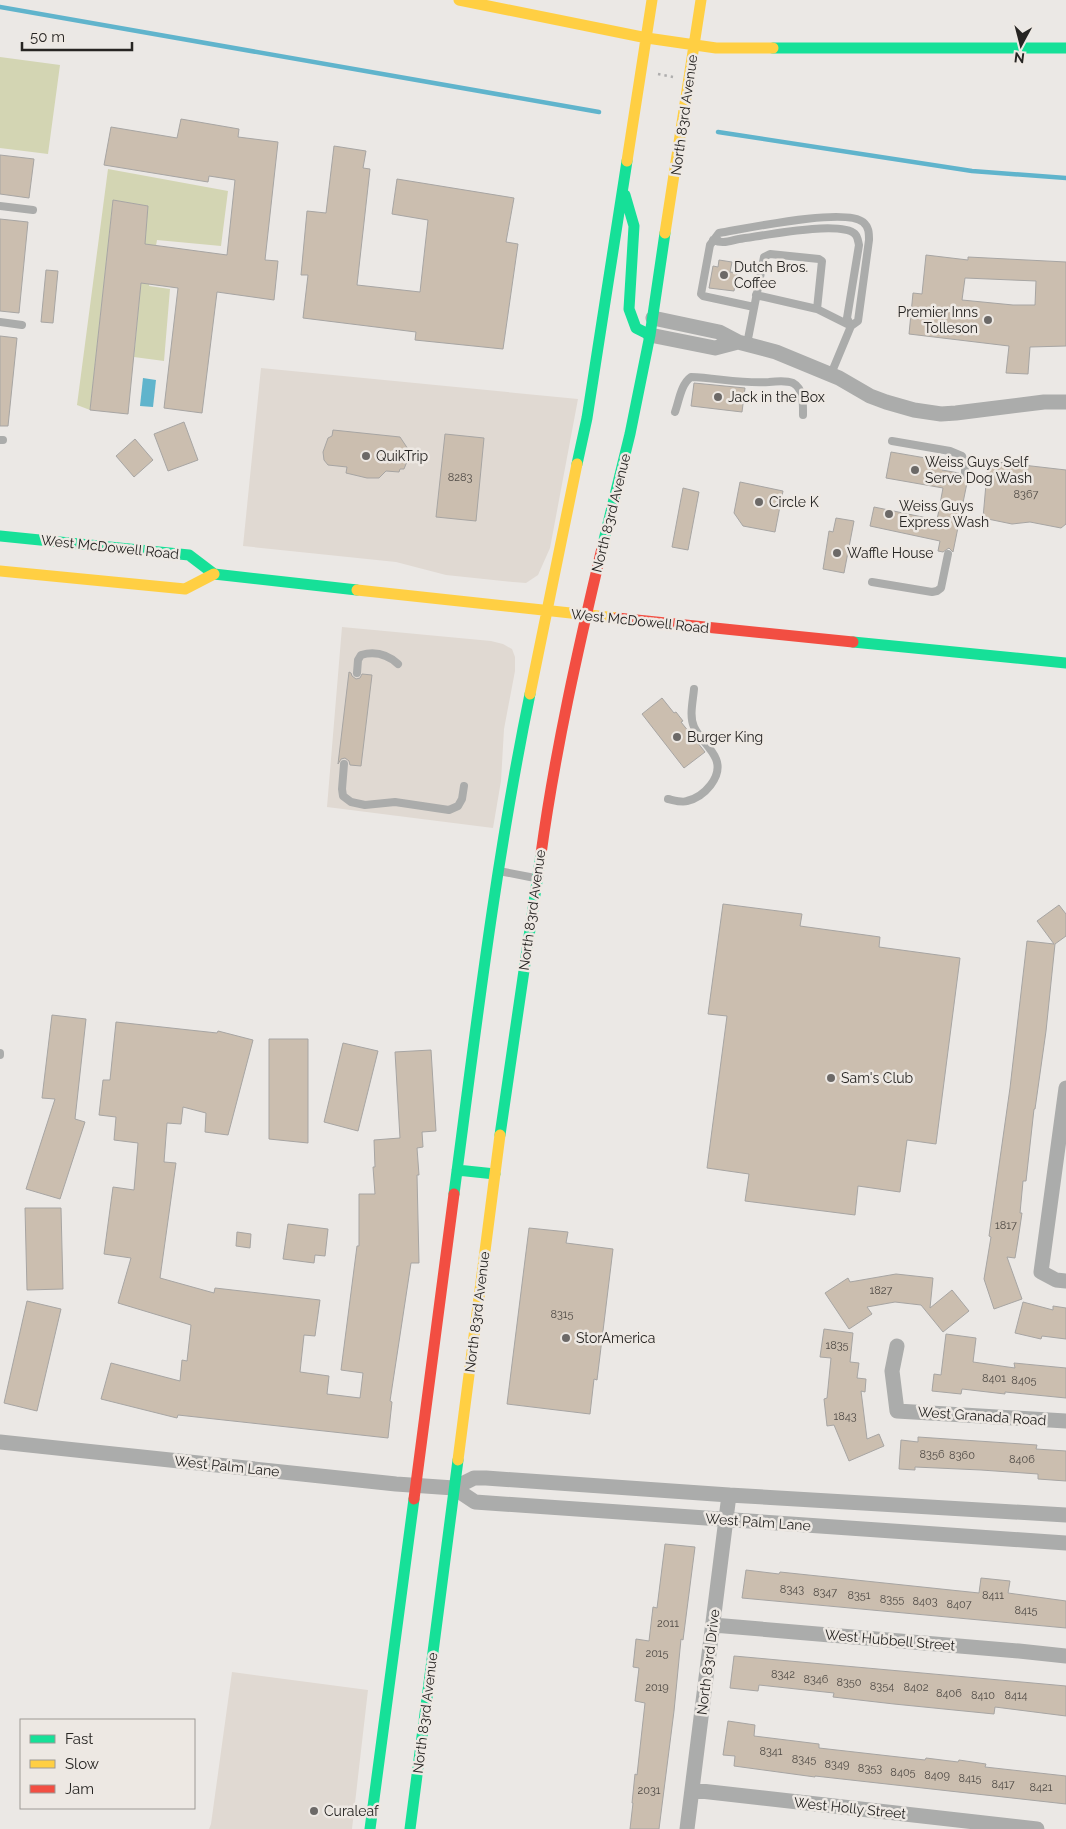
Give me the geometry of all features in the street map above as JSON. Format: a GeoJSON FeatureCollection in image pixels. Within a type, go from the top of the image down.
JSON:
{"type":"FeatureCollection","features":[{"type":"Feature","properties":{"kind":"main road"},"geometry":{"type":"LineString","coordinates":[[459,0],[647,38],[716,48],[1066,48]]}},
{"type":"Feature","properties":{"kind":"main road"},"geometry":{"type":"LineString","coordinates":[[370,1829],[497,871],[517,757],[587,418],[624,190],[652,0]]}},
{"type":"Feature","properties":{"kind":"main road","name":"North 83rd Avenue"},"geometry":{"type":"LineString","coordinates":[[410,1829],[494,1174],[550,788],[586,616],[628,443],[650,335],[701,0]]}},
{"type":"Feature","properties":{"kind":"main road"},"geometry":{"type":"LineString","coordinates":[[624,190],[634,226],[629,309],[636,328],[650,335]]}},
{"type":"Feature","properties":{"kind":"main road","name":"West McDowell Road"},"geometry":{"type":"LineString","coordinates":[[0,536],[190,555],[214,574],[546,612],[1066,664]]}},
{"type":"Feature","properties":{"kind":"main road"},"geometry":{"type":"LineString","coordinates":[[0,570],[184,589],[214,574]]}},
{"type":"Feature","properties":{"kind":"main road"},"geometry":{"type":"LineString","coordinates":[[457,1170],[494,1174]]}},
{"type":"Feature","properties":{"kind":"street"},"geometry":{"type":"LineString","coordinates":[[653,318],[719,332],[742,343],[776,352],[831,374],[886,402],[914,410],[941,414],[1044,402],[1066,402]]}},
{"type":"Feature","properties":{"kind":"street"},"geometry":{"type":"LineString","coordinates":[[650,335],[715,348],[742,343]]}},
{"type":"Feature","properties":{"kind":"street"},"geometry":{"type":"LineString","coordinates":[[1066,1088],[1041,1272],[1056,1280],[1066,1281]]}},
{"type":"Feature","properties":{"kind":"street","name":"West Granada Road"},"geometry":{"type":"LineString","coordinates":[[897,1346],[892,1371],[897,1411],[1066,1422]]}},
{"type":"Feature","properties":{"kind":"street","name":"West Palm Lane"},"geometry":{"type":"LineString","coordinates":[[0,1442],[414,1486],[454,1488],[474,1478],[1066,1515]]}},
{"type":"Feature","properties":{"kind":"street","name":"West Palm Lane"},"geometry":{"type":"LineString","coordinates":[[454,1488],[476,1502],[1066,1543]]}},
{"type":"Feature","properties":{"kind":"street","name":"North 83rd Drive"},"geometry":{"type":"LineString","coordinates":[[687,1829],[729,1495]]}},
{"type":"Feature","properties":{"kind":"street","name":"West Hubbell Street"},"geometry":{"type":"LineString","coordinates":[[713,1626],[1019,1650],[1066,1656]]}},
{"type":"Feature","properties":{"kind":"street","name":"West Holly Street"},"geometry":{"type":"LineString","coordinates":[[692,1790],[1037,1829]]}},
{"type":"Feature","properties":{"kind":"lane"},"geometry":{"type":"LineString","coordinates":[[0,206],[33,210]]}},
{"type":"Feature","properties":{"kind":"lane"},"geometry":{"type":"LineString","coordinates":[[754,307],[701,294],[710,246],[718,233],[814,217],[852,219],[865,223],[869,240],[858,321],[851,326],[831,374]]}},
{"type":"Feature","properties":{"kind":"lane"},"geometry":{"type":"LineString","coordinates":[[713,240],[722,244],[818,227],[842,228],[854,233],[857,236],[859,245],[846,318],[851,326]]}},
{"type":"Feature","properties":{"kind":"lane"},"geometry":{"type":"LineString","coordinates":[[742,343],[754,307],[764,257],[770,254],[819,259],[822,261],[816,309]]}},
{"type":"Feature","properties":{"kind":"lane"},"geometry":{"type":"LineString","coordinates":[[756,295],[816,309],[851,326]]}},
{"type":"Feature","properties":{"kind":"lane"},"geometry":{"type":"LineString","coordinates":[[0,322],[22,324]]}},
{"type":"Feature","properties":{"kind":"lane"},"geometry":{"type":"LineString","coordinates":[[675,412],[683,388],[691,377],[738,382],[783,381],[794,383],[800,390],[803,400],[803,415]]}},
{"type":"Feature","properties":{"kind":"lane"},"geometry":{"type":"LineString","coordinates":[[892,441],[950,451],[962,456],[965,464],[965,474]]}},
{"type":"Feature","properties":{"kind":"lane"},"geometry":{"type":"LineString","coordinates":[[872,582],[932,592],[937,591],[941,588],[948,554]]}},
{"type":"Feature","properties":{"kind":"lane"},"geometry":{"type":"LineString","coordinates":[[357,673],[358,660],[361,655],[367,653],[388,656],[398,664]]}},
{"type":"Feature","properties":{"kind":"lane"},"geometry":{"type":"LineString","coordinates":[[668,799],[686,802],[703,793],[714,782],[718,767],[716,758],[694,727],[691,718],[694,689]]}},
{"type":"Feature","properties":{"kind":"lane"},"geometry":{"type":"LineString","coordinates":[[344,764],[343,796],[351,802],[365,805],[395,802],[449,810],[458,806],[462,799],[464,786]]}},
{"type":"Feature","properties":{"kind":"lane"},"geometry":{"type":"LineString","coordinates":[[497,871],[536,878]]}},
{"type":"Feature","properties":{"kind":"path"},"geometry":{"type":"LineString","coordinates":[[657,74],[674,77]]}},
{"type":"Feature","properties":{"kind":"shaded area"},"geometry":{"type":"Polygon","coordinates":[[[261,368],[578,399],[550,548],[538,575],[526,583],[513,582],[446,575],[396,562],[243,546],[261,368]]]}},
{"type":"Feature","properties":{"kind":"shaded area"},"geometry":{"type":"Polygon","coordinates":[[[342,627],[491,641],[512,649],[515,657],[515,671],[504,729],[501,781],[493,828],[327,807],[342,627]]]}},
{"type":"Feature","properties":{"kind":"shaded area"},"geometry":{"type":"Polygon","coordinates":[[[232,1672],[368,1690],[352,1829],[209,1829],[232,1672]]]}},
{"type":"Feature","properties":{"kind":"green space"},"geometry":{"type":"Polygon","coordinates":[[[0,57],[60,65],[48,154],[0,148],[0,57]]]}},
{"type":"Feature","properties":{"kind":"green space"},"geometry":{"type":"Polygon","coordinates":[[[108,169],[228,191],[221,246],[157,240],[149,286],[170,289],[164,361],[134,357],[148,206],[113,200],[90,410],[77,405],[108,169]]]}},
{"type":"Feature","properties":{"kind":"water"},"geometry":{"type":"Polygon","coordinates":[[[143,378],[156,380],[153,407],[140,406],[143,378]]]}},
{"type":"Feature","properties":{"kind":"building"},"geometry":{"type":"Polygon","coordinates":[[[181,119],[239,129],[238,137],[278,142],[265,260],[278,261],[274,300],[217,292],[202,413],[164,408],[178,288],[141,283],[128,414],[90,410],[113,200],[148,206],[145,244],[227,255],[235,180],[209,176],[208,182],[104,165],[111,127],[177,138],[181,119]]]}},
{"type":"Feature","properties":{"kind":"building"},"geometry":{"type":"Polygon","coordinates":[[[334,146],[366,151],[363,168],[370,169],[357,285],[420,292],[428,220],[392,214],[397,179],[514,198],[506,242],[518,244],[503,349],[415,340],[416,332],[303,318],[308,275],[301,275],[307,211],[326,213],[334,146]]]}},
{"type":"Feature","properties":{"kind":"building"},"geometry":{"type":"Polygon","coordinates":[[[0,155],[34,159],[29,198],[0,194],[0,155]]]}},
{"type":"Feature","properties":{"kind":"building"},"geometry":{"type":"Polygon","coordinates":[[[0,219],[28,222],[19,313],[0,311],[0,219]]]}},
{"type":"Feature","properties":{"kind":"building","name":"Premier Inns Tolleson"},"geometry":{"type":"Polygon","coordinates":[[[926,255],[968,260],[968,257],[1066,262],[1066,346],[1030,347],[1028,374],[1006,373],[1009,346],[909,334],[913,293],[922,294],[926,255]],[[965,278],[962,300],[1013,305],[1035,305],[1036,281],[965,278]]]}},
{"type":"Feature","properties":{"kind":"building","name":"Dutch Bros. Coffee"},"geometry":{"type":"Polygon","coordinates":[[[719,260],[732,262],[730,272],[737,273],[734,291],[709,288],[713,266],[718,267],[719,260]]]}},
{"type":"Feature","properties":{"kind":"building"},"geometry":{"type":"Polygon","coordinates":[[[46,270],[58,271],[53,323],[41,322],[46,270]]]}},
{"type":"Feature","properties":{"kind":"building"},"geometry":{"type":"Polygon","coordinates":[[[0,336],[17,338],[8,426],[0,426],[0,336]]]}},
{"type":"Feature","properties":{"kind":"building","name":"Jack in the Box"},"geometry":{"type":"Polygon","coordinates":[[[694,383],[745,388],[742,412],[691,406],[694,383]]]}},
{"type":"Feature","properties":{"kind":"building"},"geometry":{"type":"Polygon","coordinates":[[[184,422],[198,460],[168,471],[154,434],[184,422]]]}},
{"type":"Feature","properties":{"kind":"building","name":"QuikTrip"},"geometry":{"type":"Polygon","coordinates":[[[333,430],[400,437],[408,449],[408,459],[404,469],[400,469],[399,472],[386,471],[379,478],[367,478],[346,473],[347,467],[328,465],[324,460],[323,452],[328,438],[332,436],[333,430]]]}},
{"type":"Feature","properties":{"kind":"building","name":"QuikTrip"},"geometry":{"type":"Polygon","coordinates":[[[445,434],[484,438],[476,521],[436,517],[445,434]]]}},
{"type":"Feature","properties":{"kind":"building"},"geometry":{"type":"Polygon","coordinates":[[[135,439],[153,460],[134,477],[116,456],[135,439]]]}},
{"type":"Feature","properties":{"kind":"building","name":"Weiss Guys Express Wash"},"geometry":{"type":"Polygon","coordinates":[[[891,452],[943,461],[942,470],[959,473],[963,479],[968,478],[953,552],[949,548],[943,552],[938,551],[940,541],[870,526],[874,507],[937,520],[943,488],[886,478],[891,452]]]}},
{"type":"Feature","properties":{"kind":"building"},"geometry":{"type":"Polygon","coordinates":[[[988,461],[1066,470],[1066,524],[1061,528],[1030,522],[1012,524],[983,518],[988,461]]]}},
{"type":"Feature","properties":{"kind":"building","name":"Circle K"},"geometry":{"type":"Polygon","coordinates":[[[740,482],[783,491],[775,532],[743,526],[734,513],[740,482]]]}},
{"type":"Feature","properties":{"kind":"building"},"geometry":{"type":"Polygon","coordinates":[[[683,488],[699,492],[688,550],[672,547],[683,488]]]}},
{"type":"Feature","properties":{"kind":"building","name":"Waffle House"},"geometry":{"type":"Polygon","coordinates":[[[836,518],[854,521],[844,573],[823,569],[829,531],[833,532],[836,518]]]}},
{"type":"Feature","properties":{"kind":"building"},"geometry":{"type":"Polygon","coordinates":[[[349,672],[356,679],[360,678],[362,674],[372,675],[361,766],[350,765],[349,761],[345,758],[341,759],[338,764],[349,672]]]}},
{"type":"Feature","properties":{"kind":"building","name":"Burger King"},"geometry":{"type":"Polygon","coordinates":[[[662,698],[674,713],[676,712],[683,721],[681,722],[705,752],[684,768],[642,714],[662,698]]]}},
{"type":"Feature","properties":{"kind":"building","name":"Sam's Club"},"geometry":{"type":"Polygon","coordinates":[[[723,904],[802,914],[800,926],[880,937],[879,947],[960,958],[936,1144],[907,1140],[900,1192],[858,1186],[855,1215],[745,1201],[749,1174],[707,1168],[727,1016],[708,1014],[723,904]]]}},
{"type":"Feature","properties":{"kind":"building"},"geometry":{"type":"Polygon","coordinates":[[[1059,905],[1066,914],[1066,936],[1055,944],[1046,1031],[1034,1109],[1026,1181],[1023,1181],[1020,1213],[1022,1213],[1018,1240],[1015,1258],[1007,1257],[1022,1299],[994,1309],[984,1279],[1010,1088],[1027,941],[1054,944],[1037,921],[1059,905]]]}},
{"type":"Feature","properties":{"kind":"building"},"geometry":{"type":"Polygon","coordinates":[[[52,1015],[86,1019],[75,1119],[85,1122],[60,1199],[26,1189],[55,1099],[42,1098],[52,1015]]]}},
{"type":"Feature","properties":{"kind":"building"},"geometry":{"type":"Polygon","coordinates":[[[116,1022],[217,1033],[218,1031],[253,1040],[228,1135],[205,1132],[206,1113],[183,1107],[181,1124],[167,1123],[164,1162],[176,1163],[160,1278],[214,1293],[215,1288],[320,1300],[315,1336],[304,1335],[300,1372],[329,1376],[327,1394],[360,1398],[363,1373],[341,1370],[357,1246],[359,1246],[359,1194],[375,1194],[374,1140],[400,1138],[395,1052],[431,1050],[436,1131],[422,1132],[423,1147],[417,1148],[419,1175],[417,1175],[419,1263],[411,1263],[390,1401],[392,1402],[388,1438],[178,1415],[177,1418],[101,1399],[111,1363],[180,1381],[182,1360],[187,1361],[191,1325],[118,1303],[131,1258],[104,1254],[113,1187],[134,1190],[138,1143],[114,1140],[116,1117],[99,1115],[103,1080],[110,1080],[116,1022]]]}},
{"type":"Feature","properties":{"kind":"building"},"geometry":{"type":"Polygon","coordinates":[[[269,1039],[308,1039],[308,1143],[269,1139],[269,1039]]]}},
{"type":"Feature","properties":{"kind":"building"},"geometry":{"type":"Polygon","coordinates":[[[343,1043],[378,1051],[358,1131],[324,1122],[343,1043]]]}},
{"type":"Feature","properties":{"kind":"building"},"geometry":{"type":"Polygon","coordinates":[[[25,1208],[61,1208],[63,1289],[27,1290],[25,1208]]]}},
{"type":"Feature","properties":{"kind":"building"},"geometry":{"type":"Polygon","coordinates":[[[288,1224],[328,1229],[325,1256],[315,1255],[314,1263],[283,1259],[288,1224]]]}},
{"type":"Feature","properties":{"kind":"building"},"geometry":{"type":"Polygon","coordinates":[[[529,1228],[568,1232],[566,1243],[613,1249],[597,1380],[594,1379],[590,1414],[507,1404],[529,1228]]]}},
{"type":"Feature","properties":{"kind":"building"},"geometry":{"type":"Polygon","coordinates":[[[237,1232],[251,1234],[250,1248],[236,1246],[237,1232]]]}},
{"type":"Feature","properties":{"kind":"building"},"geometry":{"type":"Polygon","coordinates":[[[896,1274],[933,1278],[930,1308],[952,1290],[969,1311],[943,1332],[921,1305],[895,1302],[867,1307],[872,1314],[849,1329],[825,1293],[848,1278],[850,1282],[896,1274]]]}},
{"type":"Feature","properties":{"kind":"building"},"geometry":{"type":"Polygon","coordinates":[[[27,1301],[61,1309],[37,1411],[4,1403],[27,1301]]]}},
{"type":"Feature","properties":{"kind":"building"},"geometry":{"type":"Polygon","coordinates":[[[1023,1302],[1053,1310],[1053,1306],[1066,1308],[1066,1339],[1042,1336],[1041,1339],[1015,1333],[1023,1302]]]}},
{"type":"Feature","properties":{"kind":"building"},"geometry":{"type":"Polygon","coordinates":[[[824,1329],[853,1333],[850,1362],[859,1363],[857,1378],[866,1379],[865,1392],[861,1391],[867,1439],[879,1434],[884,1446],[849,1461],[834,1425],[827,1426],[824,1399],[827,1398],[831,1358],[820,1357],[824,1329]]]}},
{"type":"Feature","properties":{"kind":"building"},"geometry":{"type":"Polygon","coordinates":[[[946,1334],[976,1338],[973,1362],[1015,1368],[1014,1363],[1066,1368],[1066,1398],[962,1389],[961,1394],[932,1391],[934,1374],[941,1375],[946,1334]]]}},
{"type":"Feature","properties":{"kind":"building"},"geometry":{"type":"Polygon","coordinates":[[[918,1437],[1037,1445],[1036,1449],[1066,1451],[1066,1481],[1038,1479],[1038,1474],[915,1467],[915,1470],[899,1469],[901,1440],[918,1442],[918,1437]]]}},
{"type":"Feature","properties":{"kind":"building"},"geometry":{"type":"Polygon","coordinates":[[[665,1544],[695,1547],[683,1640],[681,1639],[659,1829],[630,1829],[635,1774],[637,1775],[645,1703],[635,1701],[639,1668],[633,1667],[636,1639],[649,1641],[653,1607],[657,1608],[665,1544]]]}},
{"type":"Feature","properties":{"kind":"building"},"geometry":{"type":"Polygon","coordinates":[[[746,1570],[979,1593],[981,1578],[1010,1581],[1008,1593],[1066,1601],[1066,1628],[742,1598],[746,1570]]]}},
{"type":"Feature","properties":{"kind":"building"},"geometry":{"type":"Polygon","coordinates":[[[734,1656],[1066,1686],[1066,1716],[995,1707],[994,1714],[894,1704],[833,1697],[834,1693],[759,1685],[758,1691],[730,1688],[734,1656]]]}},
{"type":"Feature","properties":{"kind":"building"},"geometry":{"type":"Polygon","coordinates":[[[728,1721],[755,1725],[754,1736],[819,1744],[819,1748],[925,1760],[926,1758],[958,1762],[959,1760],[986,1764],[985,1767],[1066,1776],[1066,1804],[815,1777],[734,1766],[735,1756],[723,1755],[728,1721]]]}},
{"type":"Feature","properties":{"kind":"waterway"},"geometry":{"type":"LineString","coordinates":[[0,7],[599,112]]}},
{"type":"Feature","properties":{"kind":"waterway"},"geometry":{"type":"LineString","coordinates":[[718,132],[972,171],[1066,178]]}},
{"type":"Feature","properties":{"kind":"traffic: fast"},"geometry":{"type":"LineString","coordinates":[[773,48],[1066,48]]}},
{"type":"Feature","properties":{"kind":"traffic: fast"},"geometry":{"type":"LineString","coordinates":[[577,464],[587,418],[627,161]]}},
{"type":"Feature","properties":{"kind":"traffic: fast"},"geometry":{"type":"LineString","coordinates":[[625,195],[634,226],[629,309],[636,328],[650,335]]}},
{"type":"Feature","properties":{"kind":"traffic: fast"},"geometry":{"type":"LineString","coordinates":[[602,548],[630,434],[650,335],[665,233]]}},
{"type":"Feature","properties":{"kind":"traffic: fast"},"geometry":{"type":"LineString","coordinates":[[0,536],[189,555],[214,574],[357,590]]}},
{"type":"Feature","properties":{"kind":"traffic: fast"},"geometry":{"type":"LineString","coordinates":[[853,642],[1066,663]]}},
{"type":"Feature","properties":{"kind":"traffic: fast"},"geometry":{"type":"LineString","coordinates":[[454,1194],[497,881],[530,694]]}},
{"type":"Feature","properties":{"kind":"traffic: fast"},"geometry":{"type":"LineString","coordinates":[[500,1135],[541,854]]}},
{"type":"Feature","properties":{"kind":"traffic: fast"},"geometry":{"type":"LineString","coordinates":[[457,1170],[495,1174]]}},
{"type":"Feature","properties":{"kind":"traffic: fast"},"geometry":{"type":"LineString","coordinates":[[410,1829],[458,1460]]}},
{"type":"Feature","properties":{"kind":"traffic: fast"},"geometry":{"type":"LineString","coordinates":[[370,1829],[414,1499]]}},
{"type":"Feature","properties":{"kind":"traffic: slow"},"geometry":{"type":"LineString","coordinates":[[459,0],[647,38],[716,48],[773,48]]}},
{"type":"Feature","properties":{"kind":"traffic: slow"},"geometry":{"type":"LineString","coordinates":[[627,161],[652,0]]}},
{"type":"Feature","properties":{"kind":"traffic: slow"},"geometry":{"type":"LineString","coordinates":[[665,233],[701,0]]}},
{"type":"Feature","properties":{"kind":"traffic: slow"},"geometry":{"type":"LineString","coordinates":[[530,694],[577,464]]}},
{"type":"Feature","properties":{"kind":"traffic: slow"},"geometry":{"type":"LineString","coordinates":[[0,571],[185,589],[214,574]]}},
{"type":"Feature","properties":{"kind":"traffic: slow"},"geometry":{"type":"LineString","coordinates":[[357,590],[617,618]]}},
{"type":"Feature","properties":{"kind":"traffic: slow"},"geometry":{"type":"LineString","coordinates":[[458,1460],[500,1135]]}},
{"type":"Feature","properties":{"kind":"traffic: jam"},"geometry":{"type":"LineString","coordinates":[[541,854],[568,700],[602,548]]}},
{"type":"Feature","properties":{"kind":"traffic: jam"},"geometry":{"type":"LineString","coordinates":[[617,618],[853,642]]}},
{"type":"Feature","properties":{"kind":"traffic: jam"},"geometry":{"type":"LineString","coordinates":[[414,1499],[454,1194]]}},
{"type":"Feature","properties":{"kind":"place","name":"Dutch Bros. Coffee"},"geometry":{"type":"Point","coordinates":[724,275]}},
{"type":"Feature","properties":{"kind":"place","name":"Premier Inns Tolleson"},"geometry":{"type":"Point","coordinates":[988,320]}},
{"type":"Feature","properties":{"kind":"place","name":"Jack in the Box"},"geometry":{"type":"Point","coordinates":[718,397]}},
{"type":"Feature","properties":{"kind":"place","name":"QuikTrip"},"geometry":{"type":"Point","coordinates":[366,456]}},
{"type":"Feature","properties":{"kind":"place","name":"Weiss Guys Self Serve Dog Wash"},"geometry":{"type":"Point","coordinates":[915,470]}},
{"type":"Feature","properties":{"kind":"place","name":"Circle K"},"geometry":{"type":"Point","coordinates":[759,502]}},
{"type":"Feature","properties":{"kind":"place","name":"Weiss Guys Express Wash"},"geometry":{"type":"Point","coordinates":[889,514]}},
{"type":"Feature","properties":{"kind":"place","name":"Waffle House"},"geometry":{"type":"Point","coordinates":[837,553]}},
{"type":"Feature","properties":{"kind":"place","name":"Burger King"},"geometry":{"type":"Point","coordinates":[677,737]}},
{"type":"Feature","properties":{"kind":"place","name":"Sam's Club"},"geometry":{"type":"Point","coordinates":[831,1078]}},
{"type":"Feature","properties":{"kind":"place","name":"StorAmerica"},"geometry":{"type":"Point","coordinates":[566,1338]}},
{"type":"Feature","properties":{"kind":"place","name":"Curaleaf"},"geometry":{"type":"Point","coordinates":[314,1811]}}]}
